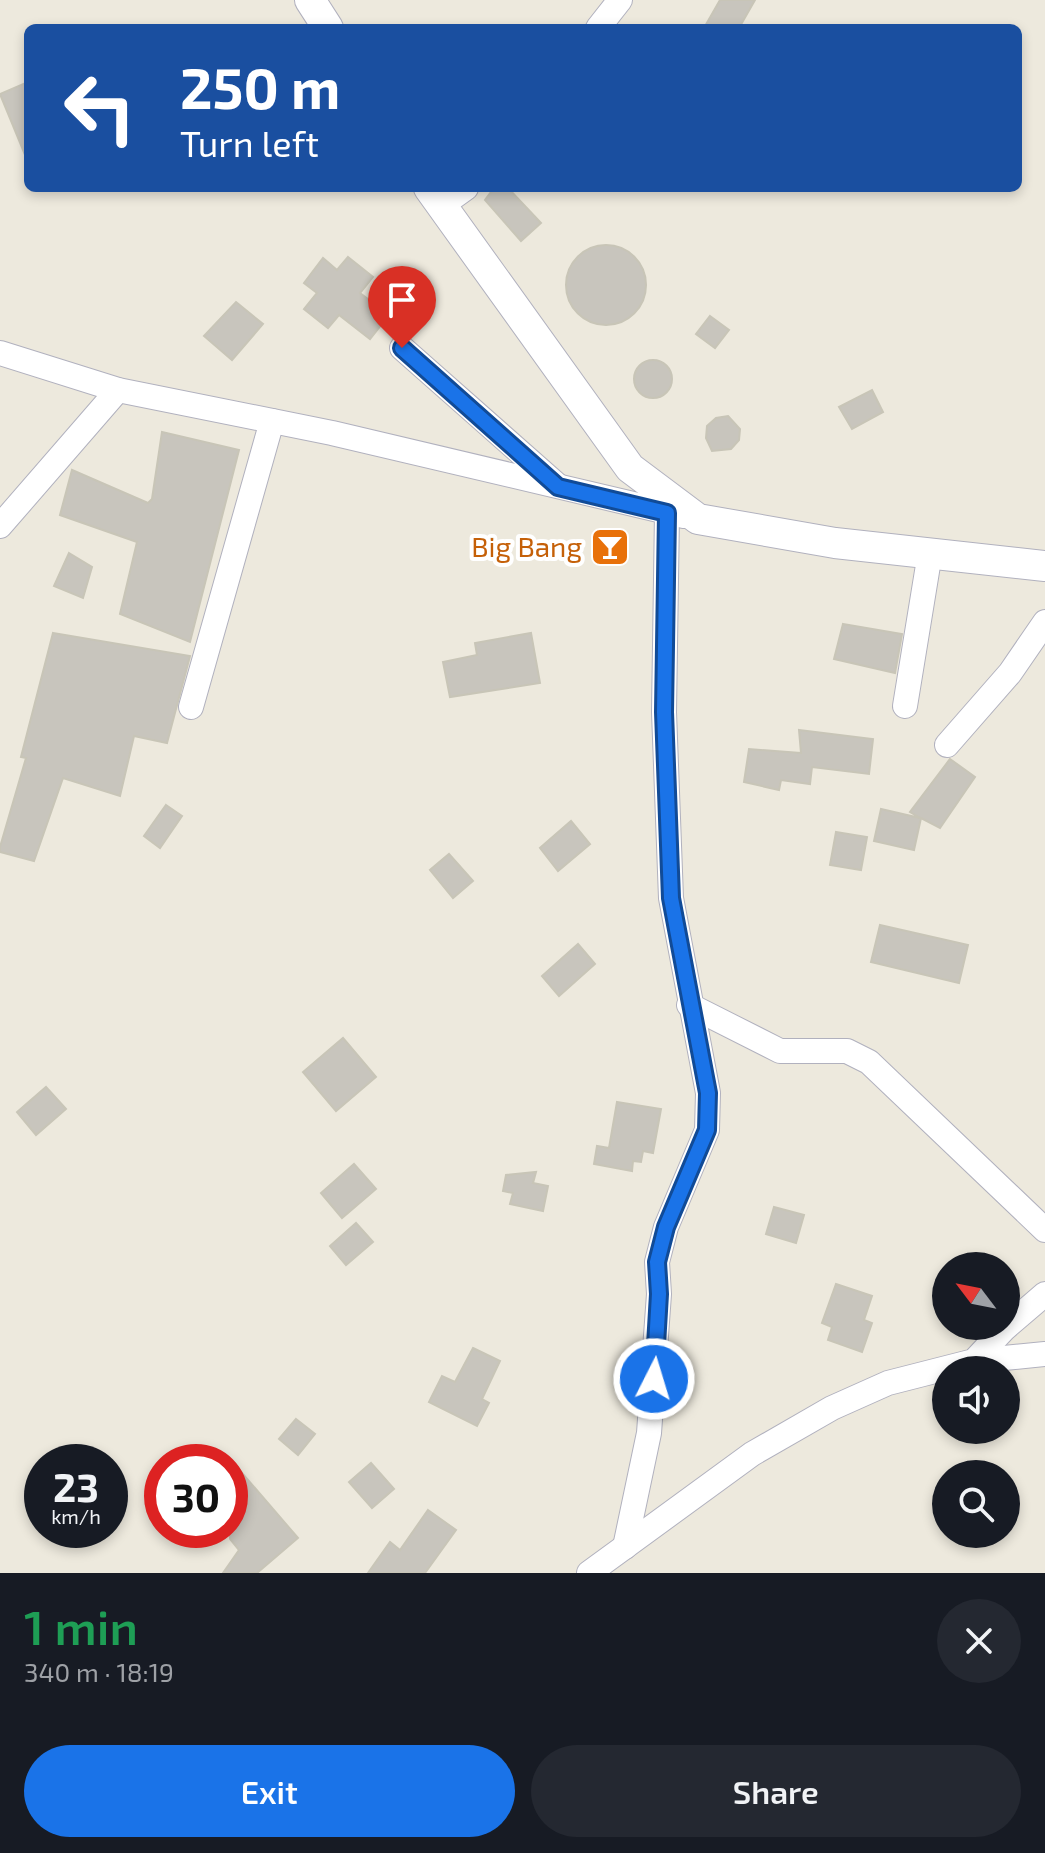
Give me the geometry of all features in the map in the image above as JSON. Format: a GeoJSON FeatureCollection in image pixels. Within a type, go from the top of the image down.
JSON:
{"type":"FeatureCollection","features":[{"type":"Feature","properties":{"kind":"street"},"geometry":{"type":"LineString","coordinates":[[310,0],[325,24]]}},
{"type":"Feature","properties":{"kind":"street"},"geometry":{"type":"LineString","coordinates":[[601,24],[620,0]]}},
{"type":"Feature","properties":{"kind":"street"},"geometry":{"type":"LineString","coordinates":[[435,197],[630,468],[698,519]]}},
{"type":"Feature","properties":{"kind":"street"},"geometry":{"type":"LineString","coordinates":[[402,348],[558,487]]}},
{"type":"Feature","properties":{"kind":"street"},"geometry":{"type":"LineString","coordinates":[[0,353],[118,390],[272,421],[667,513],[835,543],[1045,566]]}},
{"type":"Feature","properties":{"kind":"street"},"geometry":{"type":"LineString","coordinates":[[0,526],[118,390]]}},
{"type":"Feature","properties":{"kind":"street"},"geometry":{"type":"LineString","coordinates":[[191,707],[272,421]]}},
{"type":"Feature","properties":{"kind":"street"},"geometry":{"type":"LineString","coordinates":[[625,1547],[649,1433],[659,1294],[657,1262],[666,1227],[707,1130],[708,1093],[671,898],[664,712],[667,513]]}},
{"type":"Feature","properties":{"kind":"street"},"geometry":{"type":"LineString","coordinates":[[905,706],[930,553]]}},
{"type":"Feature","properties":{"kind":"street"},"geometry":{"type":"LineString","coordinates":[[947,745],[1010,673],[1045,622]]}},
{"type":"Feature","properties":{"kind":"street"},"geometry":{"type":"LineString","coordinates":[[689,1005],[780,1051],[847,1051],[869,1062],[1045,1230]]}},
{"type":"Feature","properties":{"kind":"street"},"geometry":{"type":"LineString","coordinates":[[979,1356],[1004,1329],[1045,1294]]}},
{"type":"Feature","properties":{"kind":"street"},"geometry":{"type":"LineString","coordinates":[[1020,1356],[1045,1354]]}},
{"type":"Feature","properties":{"kind":"street"},"geometry":{"type":"LineString","coordinates":[[589,1573],[752,1454],[832,1408],[888,1383],[932,1372]]}},
{"type":"Feature","properties":{"kind":"building"},"geometry":{"type":"Polygon","coordinates":[[[720,0],[755,0],[741,24],[706,24],[720,0]]]}},
{"type":"Feature","properties":{"kind":"building"},"geometry":{"type":"Polygon","coordinates":[[[24,84],[24,152],[0,94],[24,84]]]}},
{"type":"Feature","properties":{"kind":"building"},"geometry":{"type":"Polygon","coordinates":[[[491,192],[512,192],[541,223],[521,241],[485,200],[491,192]]]}},
{"type":"Feature","properties":{"kind":"building"},"geometry":{"type":"Polygon","coordinates":[[[606,245],[621,248],[634,257],[643,270],[646,285],[643,300],[634,313],[621,322],[606,325],[591,322],[578,313],[569,300],[566,285],[569,270],[578,257],[591,248],[606,245]]]}},
{"type":"Feature","properties":{"kind":"building"},"geometry":{"type":"Polygon","coordinates":[[[348,257],[373,277],[360,293],[389,315],[370,339],[339,315],[328,328],[304,309],[317,293],[304,283],[323,258],[337,270],[348,257]]]}},
{"type":"Feature","properties":{"kind":"building"},"geometry":{"type":"Polygon","coordinates":[[[236,302],[263,324],[232,360],[204,336],[236,302]]]}},
{"type":"Feature","properties":{"kind":"building"},"geometry":{"type":"Polygon","coordinates":[[[710,316],[729,330],[715,348],[696,334],[710,316]]]}},
{"type":"Feature","properties":{"kind":"building"},"geometry":{"type":"Polygon","coordinates":[[[653,360],[667,365],[672,379],[667,393],[653,398],[639,393],[634,379],[639,365],[653,360]]]}},
{"type":"Feature","properties":{"kind":"building"},"geometry":{"type":"Polygon","coordinates":[[[872,390],[883,412],[852,429],[839,407],[872,390]]]}},
{"type":"Feature","properties":{"kind":"building"},"geometry":{"type":"Polygon","coordinates":[[[728,416],[740,429],[739,440],[731,449],[712,451],[706,438],[707,426],[716,418],[728,416]]]}},
{"type":"Feature","properties":{"kind":"building"},"geometry":{"type":"Polygon","coordinates":[[[162,432],[239,450],[190,642],[120,614],[137,542],[60,515],[72,470],[148,503],[152,499],[162,432]]]}},
{"type":"Feature","properties":{"kind":"building"},"geometry":{"type":"Polygon","coordinates":[[[69,553],[92,567],[83,598],[54,586],[69,553]]]}},
{"type":"Feature","properties":{"kind":"building"},"geometry":{"type":"Polygon","coordinates":[[[843,624],[902,634],[895,673],[834,659],[843,624]]]}},
{"type":"Feature","properties":{"kind":"building"},"geometry":{"type":"Polygon","coordinates":[[[53,633],[190,656],[167,743],[134,736],[120,796],[63,778],[34,861],[0,852],[0,847],[26,758],[21,757],[53,633]]]}},
{"type":"Feature","properties":{"kind":"building"},"geometry":{"type":"Polygon","coordinates":[[[531,633],[540,683],[450,697],[443,662],[477,655],[475,643],[531,633]]]}},
{"type":"Feature","properties":{"kind":"building"},"geometry":{"type":"Polygon","coordinates":[[[799,730],[873,739],[869,774],[812,767],[810,784],[781,780],[779,790],[744,782],[749,749],[801,753],[799,730]]]}},
{"type":"Feature","properties":{"kind":"building"},"geometry":{"type":"Polygon","coordinates":[[[950,759],[975,777],[940,828],[921,818],[914,850],[874,841],[881,809],[920,818],[910,812],[950,759]]]}},
{"type":"Feature","properties":{"kind":"building"},"geometry":{"type":"Polygon","coordinates":[[[166,805],[182,816],[160,848],[144,836],[166,805]]]}},
{"type":"Feature","properties":{"kind":"building"},"geometry":{"type":"Polygon","coordinates":[[[571,821],[590,844],[558,871],[540,848],[571,821]]]}},
{"type":"Feature","properties":{"kind":"building"},"geometry":{"type":"Polygon","coordinates":[[[836,832],[867,837],[861,870],[830,865],[836,832]]]}},
{"type":"Feature","properties":{"kind":"building"},"geometry":{"type":"Polygon","coordinates":[[[449,854],[473,881],[453,898],[430,870],[449,854]]]}},
{"type":"Feature","properties":{"kind":"building"},"geometry":{"type":"Polygon","coordinates":[[[880,925],[968,945],[959,983],[871,962],[880,925]]]}},
{"type":"Feature","properties":{"kind":"building"},"geometry":{"type":"Polygon","coordinates":[[[578,944],[595,964],[559,996],[542,976],[578,944]]]}},
{"type":"Feature","properties":{"kind":"building"},"geometry":{"type":"Polygon","coordinates":[[[343,1038],[376,1077],[336,1111],[303,1072],[343,1038]]]}},
{"type":"Feature","properties":{"kind":"building"},"geometry":{"type":"Polygon","coordinates":[[[46,1087],[66,1109],[36,1135],[17,1112],[46,1087]]]}},
{"type":"Feature","properties":{"kind":"building"},"geometry":{"type":"Polygon","coordinates":[[[617,1102],[661,1109],[653,1153],[643,1151],[641,1162],[633,1161],[632,1171],[594,1164],[597,1146],[609,1148],[617,1102]]]}},
{"type":"Feature","properties":{"kind":"building"},"geometry":{"type":"Polygon","coordinates":[[[354,1164],[376,1189],[342,1218],[321,1193],[354,1164]]]}},
{"type":"Feature","properties":{"kind":"building"},"geometry":{"type":"Polygon","coordinates":[[[536,1172],[533,1183],[548,1186],[543,1211],[510,1204],[513,1193],[503,1191],[506,1175],[536,1172]]]}},
{"type":"Feature","properties":{"kind":"building"},"geometry":{"type":"Polygon","coordinates":[[[774,1207],[804,1215],[796,1243],[766,1234],[774,1207]]]}},
{"type":"Feature","properties":{"kind":"building"},"geometry":{"type":"Polygon","coordinates":[[[356,1223],[373,1242],[346,1265],[330,1246],[356,1223]]]}},
{"type":"Feature","properties":{"kind":"building"},"geometry":{"type":"Polygon","coordinates":[[[836,1284],[872,1296],[864,1320],[872,1323],[862,1352],[828,1340],[832,1327],[822,1323],[836,1284]]]}},
{"type":"Feature","properties":{"kind":"building"},"geometry":{"type":"Polygon","coordinates":[[[473,1348],[500,1361],[482,1399],[489,1403],[477,1426],[429,1402],[442,1376],[455,1382],[473,1348]]]}},
{"type":"Feature","properties":{"kind":"building"},"geometry":{"type":"Polygon","coordinates":[[[296,1419],[315,1434],[298,1455],[279,1439],[296,1419]]]}},
{"type":"Feature","properties":{"kind":"building"},"geometry":{"type":"Polygon","coordinates":[[[371,1463],[394,1489],[372,1508],[349,1482],[371,1463]]]}},
{"type":"Feature","properties":{"kind":"building"},"geometry":{"type":"Polygon","coordinates":[[[248,1480],[298,1538],[257,1573],[223,1573],[239,1550],[237,1548],[248,1548],[248,1480]]]}},
{"type":"Feature","properties":{"kind":"building"},"geometry":{"type":"Polygon","coordinates":[[[428,1510],[456,1530],[425,1573],[368,1573],[390,1542],[400,1550],[428,1510]]]}},
{"type":"Feature","properties":{"kind":"place","name":"Big Bang"},"geometry":{"type":"Point","coordinates":[610,547]}},
{"type":"Feature","properties":{"kind":"route"},"geometry":{"type":"LineString","coordinates":[[402,348],[558,487],[667,513],[664,712],[671,898],[708,1093],[708,1111],[707,1130],[698,1158],[666,1227],[657,1262],[659,1294],[654,1379]]}}]}
